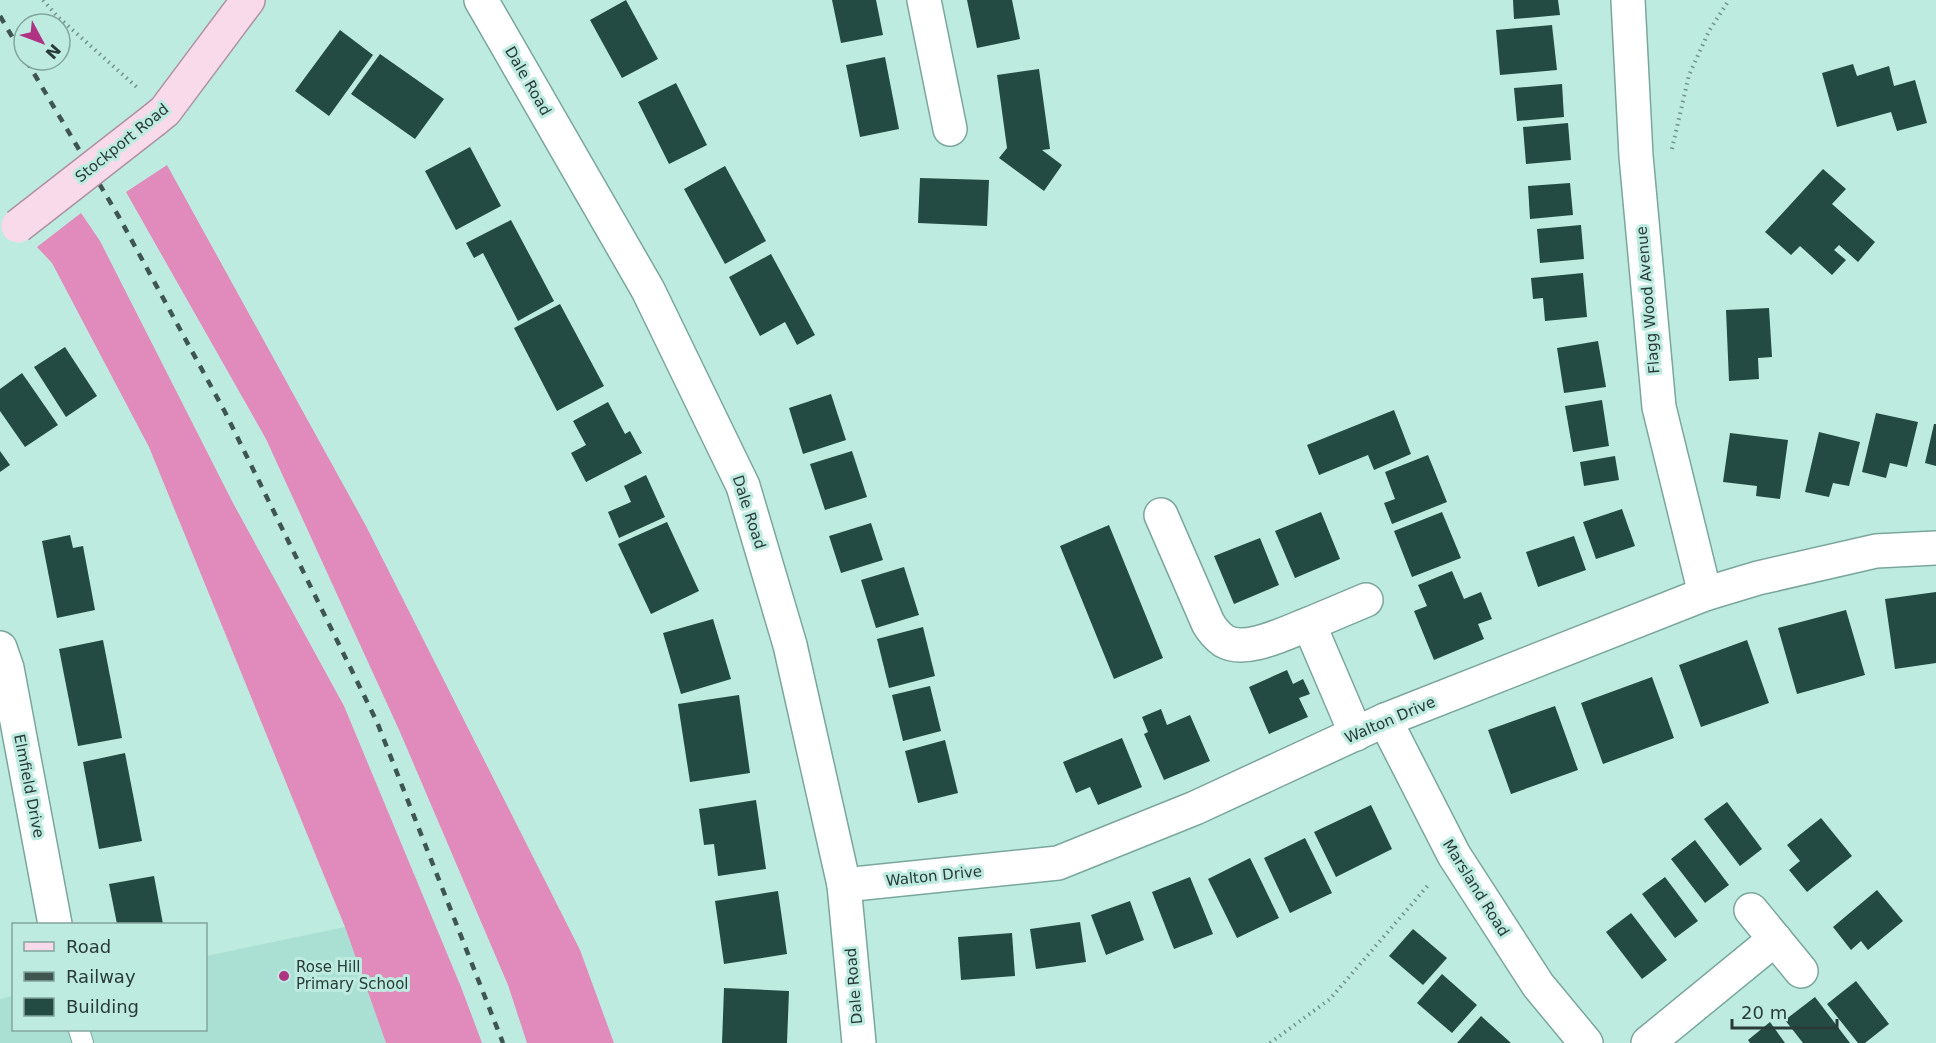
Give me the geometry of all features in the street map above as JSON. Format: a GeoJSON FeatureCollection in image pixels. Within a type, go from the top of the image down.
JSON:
{"type":"FeatureCollection","features":[{"type":"Feature","properties":{"kind":"main road","name":"Stockport Road"},"geometry":{"type":"LineString","coordinates":[[9,232],[159,116],[248,0]]}},
{"type":"Feature","properties":{"kind":"street","name":"Dale Road"},"geometry":{"type":"LineString","coordinates":[[481,0],[648,290],[743,486],[790,645],[844,885],[859,1043]]}},
{"type":"Feature","properties":{"kind":"street"},"geometry":{"type":"LineString","coordinates":[[924,0],[950,129]]}},
{"type":"Feature","properties":{"kind":"street","name":"Flagg Wood Avenue"},"geometry":{"type":"LineString","coordinates":[[1628,0],[1636,156],[1659,407],[1705,594]]}},
{"type":"Feature","properties":{"kind":"street"},"geometry":{"type":"LineString","coordinates":[[1161,515],[1208,623],[1215,634],[1226,642],[1240,646],[1256,644],[1366,600]]}},
{"type":"Feature","properties":{"kind":"street","name":"Walton Drive"},"geometry":{"type":"LineString","coordinates":[[844,885],[1058,863],[1195,808],[1385,720],[1705,594],[1758,578],[1876,551],[1936,548]]}},
{"type":"Feature","properties":{"kind":"street"},"geometry":{"type":"LineString","coordinates":[[1309,624],[1356,734]]}},
{"type":"Feature","properties":{"kind":"street","name":"Elmfield Drive"},"geometry":{"type":"LineString","coordinates":[[0,648],[7,668],[55,923]]}},
{"type":"Feature","properties":{"kind":"street","name":"Marsland Road"},"geometry":{"type":"LineString","coordinates":[[1385,720],[1454,855],[1538,985],[1586,1043]]}},
{"type":"Feature","properties":{"kind":"street"},"geometry":{"type":"LineString","coordinates":[[1751,910],[1801,971]]}},
{"type":"Feature","properties":{"kind":"street"},"geometry":{"type":"LineString","coordinates":[[1648,1043],[1775,939]]}},
{"type":"Feature","properties":{"kind":"path"},"geometry":{"type":"LineString","coordinates":[[43,0],[159,116]]}},
{"type":"Feature","properties":{"kind":"path"},"geometry":{"type":"LineString","coordinates":[[1671,154],[1689,75],[1708,31],[1729,0]]}},
{"type":"Feature","properties":{"kind":"path"},"geometry":{"type":"LineString","coordinates":[[1270,1043],[1330,999],[1454,855]]}},
{"type":"Feature","properties":{"kind":"shaded area"},"geometry":{"type":"Polygon","coordinates":[[[167,165],[366,526],[580,950],[614,1043],[527,1043],[508,985],[400,732],[266,439],[126,192],[167,165]]]}},
{"type":"Feature","properties":{"kind":"shaded area"},"geometry":{"type":"Polygon","coordinates":[[[81,213],[100,241],[233,503],[344,706],[482,1043],[386,1043],[345,927],[149,447],[52,263],[37,247],[81,213]]]}},
{"type":"Feature","properties":{"kind":"shaded area","name":"Rose Hill Primary School"},"geometry":{"type":"Polygon","coordinates":[[[345,927],[386,1043],[0,1043],[0,999],[12,996],[12,1031],[207,1031],[207,956],[345,927]]]}},
{"type":"Feature","properties":{"kind":"building"},"geometry":{"type":"Polygon","coordinates":[[[626,0],[658,59],[622,78],[590,20],[626,0]]]}},
{"type":"Feature","properties":{"kind":"building"},"geometry":{"type":"Polygon","coordinates":[[[832,0],[876,0],[883,35],[841,43],[832,0]]]}},
{"type":"Feature","properties":{"kind":"building"},"geometry":{"type":"Polygon","coordinates":[[[967,0],[1012,0],[1020,39],[977,48],[967,0]]]}},
{"type":"Feature","properties":{"kind":"building"},"geometry":{"type":"Polygon","coordinates":[[[1513,0],[1558,0],[1560,15],[1514,19],[1513,0]]]}},
{"type":"Feature","properties":{"kind":"building"},"geometry":{"type":"Polygon","coordinates":[[[1552,25],[1557,70],[1500,75],[1496,30],[1552,25]]]}},
{"type":"Feature","properties":{"kind":"building"},"geometry":{"type":"Polygon","coordinates":[[[340,30],[373,55],[329,116],[295,91],[340,30]]]}},
{"type":"Feature","properties":{"kind":"building"},"geometry":{"type":"Polygon","coordinates":[[[380,54],[444,99],[415,139],[351,94],[380,54]]]}},
{"type":"Feature","properties":{"kind":"building"},"geometry":{"type":"Polygon","coordinates":[[[885,57],[899,129],[860,137],[846,65],[885,57]]]}},
{"type":"Feature","properties":{"kind":"building"},"geometry":{"type":"Polygon","coordinates":[[[1853,64],[1857,76],[1889,66],[1894,86],[1915,80],[1927,123],[1897,131],[1891,112],[1837,127],[1822,73],[1853,64]]]}},
{"type":"Feature","properties":{"kind":"building"},"geometry":{"type":"Polygon","coordinates":[[[1039,69],[1050,149],[1042,150],[1062,165],[1044,191],[999,158],[1007,148],[997,75],[1039,69]]]}},
{"type":"Feature","properties":{"kind":"building"},"geometry":{"type":"Polygon","coordinates":[[[676,83],[707,145],[669,164],[638,102],[676,83]]]}},
{"type":"Feature","properties":{"kind":"building"},"geometry":{"type":"Polygon","coordinates":[[[1562,84],[1564,117],[1517,121],[1514,88],[1562,84]]]}},
{"type":"Feature","properties":{"kind":"building"},"geometry":{"type":"Polygon","coordinates":[[[1568,123],[1571,160],[1526,164],[1523,127],[1568,123]]]}},
{"type":"Feature","properties":{"kind":"building"},"geometry":{"type":"Polygon","coordinates":[[[470,147],[501,206],[456,230],[425,171],[470,147]]]}},
{"type":"Feature","properties":{"kind":"building"},"geometry":{"type":"Polygon","coordinates":[[[725,166],[766,241],[725,264],[684,189],[725,166]]]}},
{"type":"Feature","properties":{"kind":"building"},"geometry":{"type":"Polygon","coordinates":[[[1823,169],[1846,189],[1832,204],[1875,242],[1858,262],[1839,245],[1834,250],[1846,260],[1832,275],[1800,246],[1791,255],[1765,232],[1823,169]]]}},
{"type":"Feature","properties":{"kind":"building"},"geometry":{"type":"Polygon","coordinates":[[[920,178],[989,180],[987,226],[918,223],[920,178]]]}},
{"type":"Feature","properties":{"kind":"building"},"geometry":{"type":"Polygon","coordinates":[[[1570,183],[1573,215],[1530,219],[1528,186],[1570,183]]]}},
{"type":"Feature","properties":{"kind":"building"},"geometry":{"type":"Polygon","coordinates":[[[511,220],[554,301],[518,321],[483,253],[474,258],[466,243],[511,220]]]}},
{"type":"Feature","properties":{"kind":"building"},"geometry":{"type":"Polygon","coordinates":[[[1581,225],[1584,259],[1540,263],[1537,229],[1581,225]]]}},
{"type":"Feature","properties":{"kind":"building"},"geometry":{"type":"Polygon","coordinates":[[[771,254],[815,335],[797,345],[785,322],[760,336],[729,277],[771,254]]]}},
{"type":"Feature","properties":{"kind":"building"},"geometry":{"type":"Polygon","coordinates":[[[1583,273],[1587,317],[1545,321],[1543,298],[1533,299],[1531,278],[1583,273]]]}},
{"type":"Feature","properties":{"kind":"building"},"geometry":{"type":"Polygon","coordinates":[[[560,304],[604,386],[557,411],[514,328],[560,304]]]}},
{"type":"Feature","properties":{"kind":"building"},"geometry":{"type":"Polygon","coordinates":[[[1769,308],[1772,357],[1758,358],[1759,379],[1729,381],[1726,310],[1769,308]]]}},
{"type":"Feature","properties":{"kind":"building"},"geometry":{"type":"Polygon","coordinates":[[[1598,341],[1606,387],[1564,393],[1557,348],[1598,341]]]}},
{"type":"Feature","properties":{"kind":"building"},"geometry":{"type":"Polygon","coordinates":[[[65,347],[97,396],[66,417],[34,367],[65,347]]]}},
{"type":"Feature","properties":{"kind":"building"},"geometry":{"type":"Polygon","coordinates":[[[22,373],[58,425],[25,447],[0,411],[0,389],[22,373]]]}},
{"type":"Feature","properties":{"kind":"building"},"geometry":{"type":"Polygon","coordinates":[[[831,394],[846,440],[803,454],[789,408],[831,394]]]}},
{"type":"Feature","properties":{"kind":"building"},"geometry":{"type":"Polygon","coordinates":[[[1602,400],[1609,446],[1573,452],[1565,406],[1602,400]]]}},
{"type":"Feature","properties":{"kind":"building"},"geometry":{"type":"Polygon","coordinates":[[[608,402],[625,434],[630,431],[642,453],[586,482],[571,453],[586,445],[573,421],[608,402]]]}},
{"type":"Feature","properties":{"kind":"building"},"geometry":{"type":"Polygon","coordinates":[[[1394,410],[1411,454],[1374,470],[1368,455],[1319,475],[1307,445],[1394,410]]]}},
{"type":"Feature","properties":{"kind":"building"},"geometry":{"type":"Polygon","coordinates":[[[1876,413],[1918,422],[1907,467],[1890,463],[1886,478],[1862,472],[1876,413]]]}},
{"type":"Feature","properties":{"kind":"building"},"geometry":{"type":"Polygon","coordinates":[[[1934,424],[1936,424],[1936,466],[1925,463],[1934,424]]]}},
{"type":"Feature","properties":{"kind":"building"},"geometry":{"type":"Polygon","coordinates":[[[1819,432],[1860,442],[1849,486],[1833,483],[1829,497],[1805,492],[1819,432]]]}},
{"type":"Feature","properties":{"kind":"building"},"geometry":{"type":"Polygon","coordinates":[[[1730,433],[1788,440],[1780,499],[1756,496],[1757,486],[1723,482],[1730,433]]]}},
{"type":"Feature","properties":{"kind":"building"},"geometry":{"type":"Polygon","coordinates":[[[0,451],[10,465],[0,472],[0,451]]]}},
{"type":"Feature","properties":{"kind":"building"},"geometry":{"type":"Polygon","coordinates":[[[852,451],[867,497],[825,510],[810,464],[852,451]]]}},
{"type":"Feature","properties":{"kind":"building"},"geometry":{"type":"Polygon","coordinates":[[[1428,455],[1447,502],[1392,524],[1384,503],[1395,499],[1385,472],[1428,455]]]}},
{"type":"Feature","properties":{"kind":"building"},"geometry":{"type":"Polygon","coordinates":[[[1615,456],[1619,480],[1584,486],[1580,462],[1615,456]]]}},
{"type":"Feature","properties":{"kind":"building"},"geometry":{"type":"Polygon","coordinates":[[[646,475],[665,517],[619,538],[608,512],[631,502],[624,486],[646,475]]]}},
{"type":"Feature","properties":{"kind":"building"},"geometry":{"type":"Polygon","coordinates":[[[1622,509],[1635,546],[1596,559],[1583,522],[1622,509]]]}},
{"type":"Feature","properties":{"kind":"building"},"geometry":{"type":"Polygon","coordinates":[[[1321,512],[1340,559],[1295,578],[1275,531],[1321,512]]]}},
{"type":"Feature","properties":{"kind":"building"},"geometry":{"type":"Polygon","coordinates":[[[1442,512],[1461,558],[1412,577],[1394,531],[1442,512]]]}},
{"type":"Feature","properties":{"kind":"building"},"geometry":{"type":"Polygon","coordinates":[[[667,522],[699,591],[651,614],[618,544],[667,522]]]}},
{"type":"Feature","properties":{"kind":"building"},"geometry":{"type":"Polygon","coordinates":[[[871,523],[883,560],[841,573],[829,536],[871,523]]]}},
{"type":"Feature","properties":{"kind":"building"},"geometry":{"type":"Polygon","coordinates":[[[1109,525],[1163,658],[1114,679],[1060,546],[1109,525]]]}},
{"type":"Feature","properties":{"kind":"building"},"geometry":{"type":"Polygon","coordinates":[[[70,535],[73,548],[83,546],[95,610],[57,618],[42,541],[70,535]]]}},
{"type":"Feature","properties":{"kind":"building"},"geometry":{"type":"Polygon","coordinates":[[[1574,536],[1586,570],[1538,587],[1526,552],[1574,536]]]}},
{"type":"Feature","properties":{"kind":"building"},"geometry":{"type":"Polygon","coordinates":[[[1260,538],[1279,585],[1234,604],[1214,556],[1260,538]]]}},
{"type":"Feature","properties":{"kind":"building"},"geometry":{"type":"Polygon","coordinates":[[[904,567],[919,615],[876,628],[861,580],[904,567]]]}},
{"type":"Feature","properties":{"kind":"building"},"geometry":{"type":"Polygon","coordinates":[[[1452,571],[1464,599],[1481,592],[1492,619],[1478,624],[1484,639],[1434,660],[1414,611],[1427,606],[1418,585],[1452,571]]]}},
{"type":"Feature","properties":{"kind":"building"},"geometry":{"type":"Polygon","coordinates":[[[1936,592],[1936,663],[1895,669],[1885,599],[1936,592]]]}},
{"type":"Feature","properties":{"kind":"building"},"geometry":{"type":"Polygon","coordinates":[[[1846,610],[1865,675],[1797,694],[1778,628],[1846,610]]]}},
{"type":"Feature","properties":{"kind":"building"},"geometry":{"type":"Polygon","coordinates":[[[713,619],[731,679],[681,694],[663,633],[713,619]]]}},
{"type":"Feature","properties":{"kind":"building"},"geometry":{"type":"Polygon","coordinates":[[[923,627],[935,676],[889,688],[877,639],[923,627]]]}},
{"type":"Feature","properties":{"kind":"building"},"geometry":{"type":"Polygon","coordinates":[[[103,640],[122,738],[78,746],[59,649],[103,640]]]}},
{"type":"Feature","properties":{"kind":"building"},"geometry":{"type":"Polygon","coordinates":[[[1747,640],[1769,703],[1701,727],[1679,665],[1747,640]]]}},
{"type":"Feature","properties":{"kind":"building"},"geometry":{"type":"Polygon","coordinates":[[[1287,670],[1293,684],[1303,679],[1310,694],[1299,698],[1308,717],[1269,734],[1249,687],[1287,670]]]}},
{"type":"Feature","properties":{"kind":"building"},"geometry":{"type":"Polygon","coordinates":[[[1652,677],[1674,738],[1603,764],[1581,703],[1652,677]]]}},
{"type":"Feature","properties":{"kind":"building"},"geometry":{"type":"Polygon","coordinates":[[[930,686],[941,731],[903,741],[892,695],[930,686]]]}},
{"type":"Feature","properties":{"kind":"building"},"geometry":{"type":"Polygon","coordinates":[[[739,695],[750,773],[690,782],[678,704],[739,695]]]}},
{"type":"Feature","properties":{"kind":"building"},"geometry":{"type":"Polygon","coordinates":[[[1555,706],[1578,770],[1511,794],[1488,730],[1555,706]]]}},
{"type":"Feature","properties":{"kind":"building"},"geometry":{"type":"Polygon","coordinates":[[[1161,709],[1167,725],[1190,715],[1210,761],[1164,780],[1144,734],[1148,732],[1142,717],[1161,709]]]}},
{"type":"Feature","properties":{"kind":"building"},"geometry":{"type":"Polygon","coordinates":[[[1122,738],[1142,787],[1098,805],[1090,787],[1076,793],[1063,762],[1122,738]]]}},
{"type":"Feature","properties":{"kind":"building"},"geometry":{"type":"Polygon","coordinates":[[[945,740],[958,793],[918,803],[905,751],[945,740]]]}},
{"type":"Feature","properties":{"kind":"building"},"geometry":{"type":"Polygon","coordinates":[[[125,753],[142,841],[99,849],[83,762],[125,753]]]}},
{"type":"Feature","properties":{"kind":"building"},"geometry":{"type":"Polygon","coordinates":[[[756,800],[766,869],[718,876],[714,844],[704,845],[699,809],[756,800]]]}},
{"type":"Feature","properties":{"kind":"building"},"geometry":{"type":"Polygon","coordinates":[[[1727,802],[1762,849],[1740,866],[1704,819],[1727,802]]]}},
{"type":"Feature","properties":{"kind":"building"},"geometry":{"type":"Polygon","coordinates":[[[1371,805],[1392,849],[1336,877],[1314,832],[1371,805]]]}},
{"type":"Feature","properties":{"kind":"building"},"geometry":{"type":"Polygon","coordinates":[[[1821,818],[1852,856],[1807,892],[1789,870],[1800,861],[1787,845],[1821,818]]]}},
{"type":"Feature","properties":{"kind":"building"},"geometry":{"type":"Polygon","coordinates":[[[1305,838],[1332,893],[1290,913],[1264,858],[1305,838]]]}},
{"type":"Feature","properties":{"kind":"building"},"geometry":{"type":"Polygon","coordinates":[[[1695,840],[1729,885],[1705,903],[1671,859],[1695,840]]]}},
{"type":"Feature","properties":{"kind":"building"},"geometry":{"type":"Polygon","coordinates":[[[1250,858],[1279,918],[1237,938],[1208,879],[1250,858]]]}},
{"type":"Feature","properties":{"kind":"building"},"geometry":{"type":"Polygon","coordinates":[[[154,876],[163,923],[117,923],[109,884],[154,876]]]}},
{"type":"Feature","properties":{"kind":"building"},"geometry":{"type":"Polygon","coordinates":[[[1190,877],[1213,934],[1174,949],[1152,892],[1190,877]]]}},
{"type":"Feature","properties":{"kind":"building"},"geometry":{"type":"Polygon","coordinates":[[[1665,877],[1698,921],[1675,938],[1642,894],[1665,877]]]}},
{"type":"Feature","properties":{"kind":"building"},"geometry":{"type":"Polygon","coordinates":[[[1877,890],[1903,921],[1868,950],[1861,941],[1851,950],[1833,927],[1877,890]]]}},
{"type":"Feature","properties":{"kind":"building"},"geometry":{"type":"Polygon","coordinates":[[[778,891],[787,954],[724,964],[715,901],[778,891]]]}},
{"type":"Feature","properties":{"kind":"building"},"geometry":{"type":"Polygon","coordinates":[[[1130,901],[1144,940],[1106,955],[1091,915],[1130,901]]]}},
{"type":"Feature","properties":{"kind":"building"},"geometry":{"type":"Polygon","coordinates":[[[1631,913],[1667,960],[1642,979],[1606,932],[1631,913]]]}},
{"type":"Feature","properties":{"kind":"building"},"geometry":{"type":"Polygon","coordinates":[[[1080,922],[1086,962],[1036,969],[1030,929],[1080,922]]]}},
{"type":"Feature","properties":{"kind":"building"},"geometry":{"type":"Polygon","coordinates":[[[1413,929],[1447,958],[1423,985],[1389,956],[1413,929]]]}},
{"type":"Feature","properties":{"kind":"building"},"geometry":{"type":"Polygon","coordinates":[[[1012,933],[1015,976],[961,980],[958,937],[1012,933]]]}},
{"type":"Feature","properties":{"kind":"building"},"geometry":{"type":"Polygon","coordinates":[[[1442,974],[1477,1005],[1452,1033],[1417,1003],[1442,974]]]}},
{"type":"Feature","properties":{"kind":"building"},"geometry":{"type":"Polygon","coordinates":[[[1856,981],[1889,1024],[1865,1043],[1858,1043],[1827,1004],[1856,981]]]}},
{"type":"Feature","properties":{"kind":"building"},"geometry":{"type":"Polygon","coordinates":[[[724,988],[789,991],[787,1043],[722,1043],[724,988]]]}},
{"type":"Feature","properties":{"kind":"building"},"geometry":{"type":"Polygon","coordinates":[[[1815,997],[1850,1043],[1803,1043],[1785,1020],[1815,997]]]}},
{"type":"Feature","properties":{"kind":"building"},"geometry":{"type":"Polygon","coordinates":[[[1481,1016],[1511,1043],[1457,1043],[1481,1016]]]}},
{"type":"Feature","properties":{"kind":"building"},"geometry":{"type":"Polygon","coordinates":[[[1770,1022],[1785,1043],[1750,1043],[1748,1040],[1770,1022]]]}},
{"type":"Feature","properties":{"kind":"railway"},"geometry":{"type":"LineString","coordinates":[[0,16],[12,36]]}},
{"type":"Feature","properties":{"kind":"railway"},"geometry":{"type":"LineString","coordinates":[[33,72],[119,217],[225,412],[377,722],[503,1043]]}},
{"type":"Feature","properties":{"kind":"place","name":"Rose Hill Primary School"},"geometry":{"type":"Point","coordinates":[284,976]}}]}
